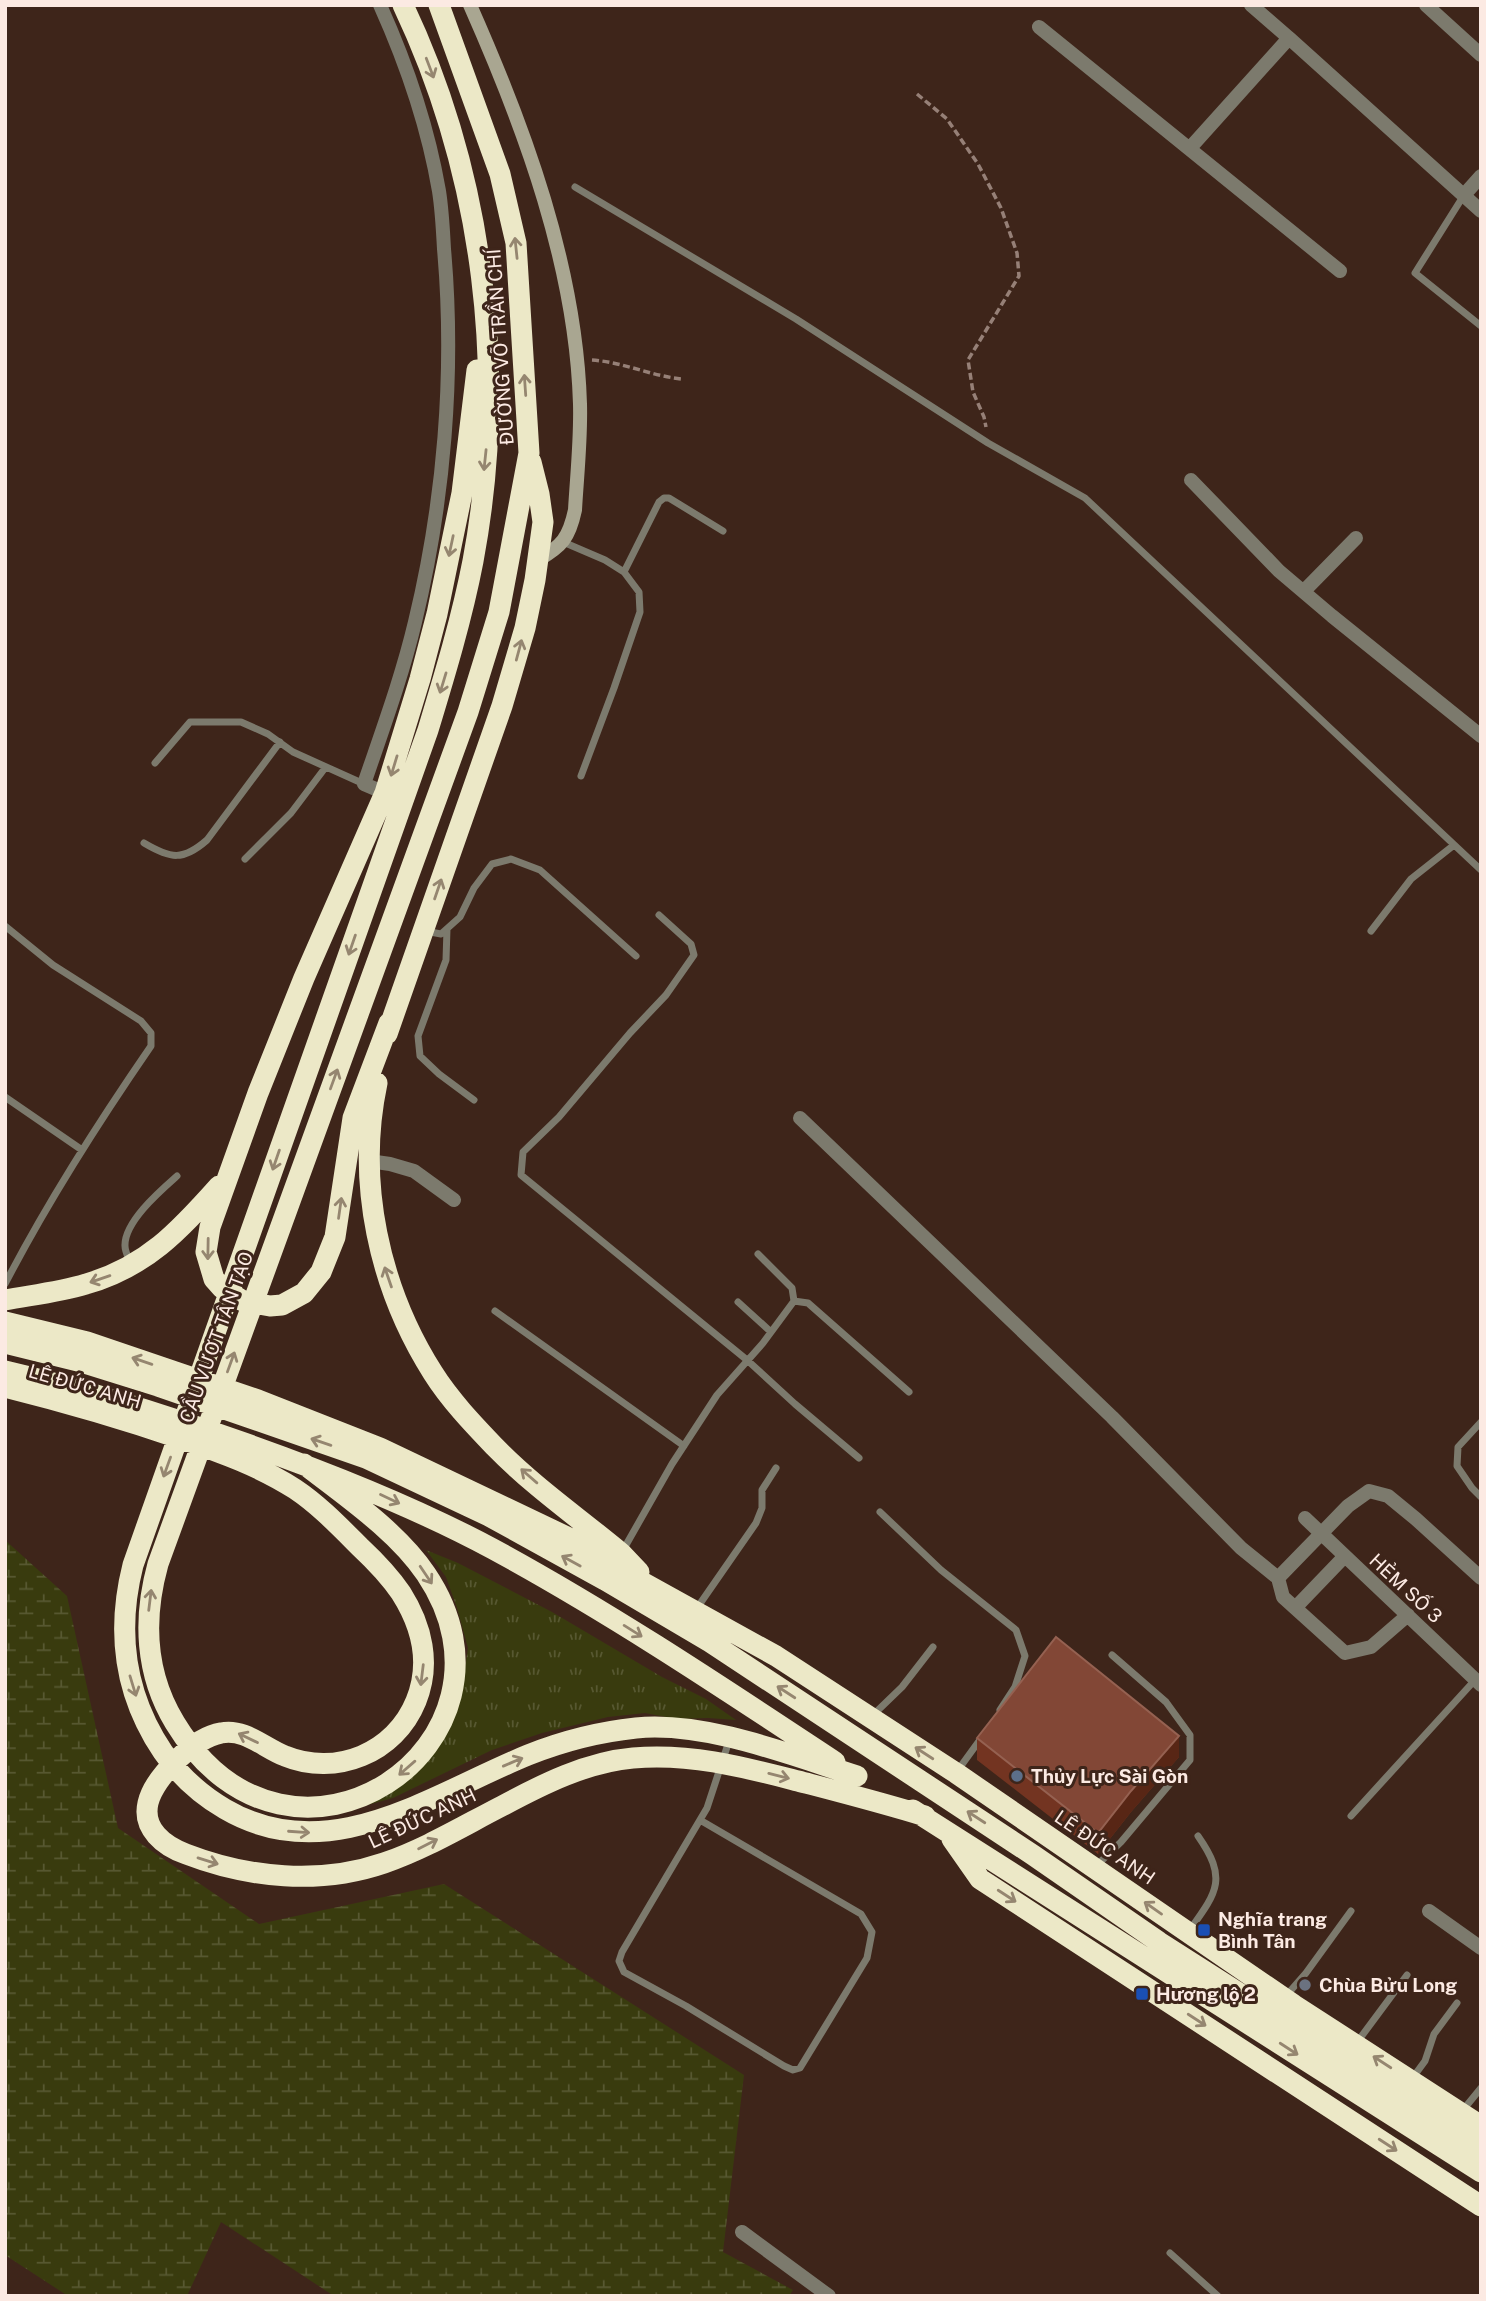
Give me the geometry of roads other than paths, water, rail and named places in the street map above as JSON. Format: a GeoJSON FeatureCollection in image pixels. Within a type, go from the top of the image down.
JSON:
{"type":"FeatureCollection","features":[{"type":"Feature","properties":{"kind":"highway","name":"ĐƯỜNG VÕ TRẦN CHÍ"},"geometry":{"type":"LineString","coordinates":[[403,5],[442,100],[459,156],[470,199],[485,309],[489,382],[487,445],[474,558],[463,610],[440,691],[142,1536],[124,1603],[126,1663],[147,1724],[173,1765],[197,1791],[249,1822],[305,1833],[338,1830],[400,1813],[528,1755],[593,1734],[640,1728],[684,1729],[730,1738],[857,1776]]}},
{"type":"Feature","properties":{"kind":"highway","name":"ĐƯỜNG VÕ TRẦN CHÍ"},"geometry":{"type":"LineString","coordinates":[[403,889],[484,663],[502,598],[529,453],[516,243],[500,174],[439,5]]}},
{"type":"Feature","properties":{"kind":"highway"},"geometry":{"type":"LineString","coordinates":[[485,309],[461,493],[420,679],[385,793],[304,978],[210,1227],[206,1252],[214,1279],[222,1288],[250,1303],[270,1307],[293,1300],[312,1286],[328,1257],[340,1215],[353,1118],[423,931],[502,706],[525,628],[543,522],[529,453]]}},
{"type":"Feature","properties":{"kind":"highway","name":"CẦU VƯỢT TÂN TẠO"},"geometry":{"type":"LineString","coordinates":[[304,1464],[358,1506],[398,1542],[426,1573],[438,1593],[451,1631],[454,1657],[452,1689],[443,1720],[424,1751],[397,1777],[362,1797],[347,1803],[308,1808],[270,1803],[233,1786],[196,1753],[167,1709],[159,1690],[149,1649],[152,1585],[403,889]]}},
{"type":"Feature","properties":{"kind":"highway"},"geometry":{"type":"LineString","coordinates":[[389,1023],[371,1110],[371,1192],[383,1260],[396,1301],[415,1340],[434,1374],[459,1408],[613,1566],[652,1586],[690,1619]]}},
{"type":"Feature","properties":{"kind":"highway"},"geometry":{"type":"LineString","coordinates":[[5,1300],[83,1285],[114,1275],[131,1266],[151,1254],[173,1234],[228,1176]]}},
{"type":"Feature","properties":{"kind":"highway","name":"LÊ ĐỨC ANH"},"geometry":{"type":"LineString","coordinates":[[5,1322],[87,1342],[258,1400],[380,1448],[569,1538],[690,1619],[710,1642],[1149,1935],[1481,2148]]}},
{"type":"Feature","properties":{"kind":"highway","name":"LÊ ĐỨC ANH"},"geometry":{"type":"LineString","coordinates":[[5,1343],[78,1361],[158,1386],[366,1458],[489,1516],[613,1566]]}},
{"type":"Feature","properties":{"kind":"highway","name":"LÊ ĐỨC ANH"},"geometry":{"type":"LineString","coordinates":[[5,1371],[149,1409],[304,1464],[412,1509],[491,1548],[659,1647],[857,1776],[945,1828],[1481,2172]]}},
{"type":"Feature","properties":{"kind":"highway","name":"LÊ ĐỨC ANH"},"geometry":{"type":"LineString","coordinates":[[5,1387],[132,1422],[209,1448],[276,1478],[323,1512],[371,1558],[398,1588],[418,1624],[424,1663],[418,1698],[402,1727],[378,1748],[363,1756],[331,1765],[302,1762],[268,1749],[240,1732],[225,1731],[212,1735],[186,1753],[156,1784],[148,1800],[146,1815],[157,1837],[182,1853],[236,1869],[300,1877],[335,1875],[370,1868],[428,1845],[523,1795],[593,1766],[661,1756],[723,1763],[925,1816]]}},
{"type":"Feature","properties":{"kind":"highway"},"geometry":{"type":"LineString","coordinates":[[398,1588],[431,1623],[442,1648],[452,1689]]}},
{"type":"Feature","properties":{"kind":"highway","name":"LÊ ĐỨC ANH"},"geometry":{"type":"LineString","coordinates":[[690,1619],[736,1634],[776,1656],[956,1773],[1284,1998],[1481,2126]]}},
{"type":"Feature","properties":{"kind":"highway"},"geometry":{"type":"LineString","coordinates":[[710,1642],[736,1634]]}},
{"type":"Feature","properties":{"kind":"highway","name":"LÊ ĐỨC ANH"},"geometry":{"type":"LineString","coordinates":[[945,1828],[980,1879],[1477,2201]]}},
{"type":"Feature","properties":{"kind":"street"},"geometry":{"type":"LineString","coordinates":[[380,5],[421,112],[439,193],[447,281],[449,343],[440,473],[429,560],[415,625],[364,784],[385,793]]}},
{"type":"Feature","properties":{"kind":"street"},"geometry":{"type":"LineString","coordinates":[[470,5],[520,130],[554,231],[577,359],[580,405],[575,510],[563,542],[538,560]]}},
{"type":"Feature","properties":{"kind":"street"},"geometry":{"type":"LineString","coordinates":[[1251,5],[1481,211]]}},
{"type":"Feature","properties":{"kind":"street"},"geometry":{"type":"LineString","coordinates":[[1426,5],[1481,55]]}},
{"type":"Feature","properties":{"kind":"street"},"geometry":{"type":"LineString","coordinates":[[1039,27],[1340,271]]}},
{"type":"Feature","properties":{"kind":"street"},"geometry":{"type":"LineString","coordinates":[[1191,148],[1289,38]]}},
{"type":"Feature","properties":{"kind":"street"},"geometry":{"type":"LineString","coordinates":[[1464,195],[1481,176]]}},
{"type":"Feature","properties":{"kind":"street"},"geometry":{"type":"LineString","coordinates":[[1191,480],[1279,570],[1481,736]]}},
{"type":"Feature","properties":{"kind":"street"},"geometry":{"type":"LineString","coordinates":[[1304,592],[1356,538]]}},
{"type":"Feature","properties":{"kind":"street"},"geometry":{"type":"LineString","coordinates":[[800,1118],[1112,1417],[1241,1548],[1278,1578],[1283,1597],[1345,1653],[1371,1647],[1408,1615]]}},
{"type":"Feature","properties":{"kind":"street"},"geometry":{"type":"LineString","coordinates":[[369,1161],[414,1171],[454,1200]]}},
{"type":"Feature","properties":{"kind":"street"},"geometry":{"type":"LineString","coordinates":[[1278,1578],[1348,1506],[1369,1491],[1388,1496],[1481,1578]]}},
{"type":"Feature","properties":{"kind":"street","name":"HẺM SỐ 3"},"geometry":{"type":"LineString","coordinates":[[1305,1518],[1479,1681]]}},
{"type":"Feature","properties":{"kind":"street"},"geometry":{"type":"LineString","coordinates":[[1295,1608],[1344,1557]]}},
{"type":"Feature","properties":{"kind":"street"},"geometry":{"type":"LineString","coordinates":[[1429,1911],[1481,1948]]}},
{"type":"Feature","properties":{"kind":"street"},"geometry":{"type":"LineString","coordinates":[[742,2232],[829,2296]]}},
{"type":"Feature","properties":{"kind":"lane"},"geometry":{"type":"LineString","coordinates":[[575,187],[796,319],[988,443],[1086,498],[1481,870]]}},
{"type":"Feature","properties":{"kind":"lane"},"geometry":{"type":"LineString","coordinates":[[1464,195],[1415,273],[1481,326]]}},
{"type":"Feature","properties":{"kind":"lane"},"geometry":{"type":"LineString","coordinates":[[624,572],[659,502],[664,498],[669,498],[723,531]]}},
{"type":"Feature","properties":{"kind":"lane"},"geometry":{"type":"LineString","coordinates":[[563,542],[605,560],[624,572],[639,592],[640,612],[581,776]]}},
{"type":"Feature","properties":{"kind":"lane"},"geometry":{"type":"LineString","coordinates":[[155,763],[190,722],[241,722],[268,734],[293,752],[364,784]]}},
{"type":"Feature","properties":{"kind":"lane"},"geometry":{"type":"LineString","coordinates":[[144,844],[164,855],[193,852],[207,840],[280,742]]}},
{"type":"Feature","properties":{"kind":"lane"},"geometry":{"type":"LineString","coordinates":[[245,859],[291,813],[325,768]]}},
{"type":"Feature","properties":{"kind":"lane"},"geometry":{"type":"LineString","coordinates":[[1371,931],[1411,879],[1454,845]]}},
{"type":"Feature","properties":{"kind":"lane"},"geometry":{"type":"LineString","coordinates":[[423,931],[441,934],[460,917],[474,888],[492,864],[511,859],[540,870],[636,956]]}},
{"type":"Feature","properties":{"kind":"lane"},"geometry":{"type":"LineString","coordinates":[[659,915],[691,944],[694,955],[666,995],[559,1117],[523,1152],[521,1175],[747,1360],[794,1404],[859,1458]]}},
{"type":"Feature","properties":{"kind":"lane"},"geometry":{"type":"LineString","coordinates":[[5,926],[52,965],[141,1021],[151,1033],[151,1046],[54,1194],[5,1284]]}},
{"type":"Feature","properties":{"kind":"lane"},"geometry":{"type":"LineString","coordinates":[[447,929],[446,960],[418,1036],[420,1056],[474,1100]]}},
{"type":"Feature","properties":{"kind":"lane"},"geometry":{"type":"LineString","coordinates":[[5,1097],[82,1150]]}},
{"type":"Feature","properties":{"kind":"lane"},"geometry":{"type":"LineString","coordinates":[[131,1266],[125,1244],[133,1223],[154,1196],[177,1176]]}},
{"type":"Feature","properties":{"kind":"lane"},"geometry":{"type":"LineString","coordinates":[[613,1566],[717,1395],[794,1301],[792,1288],[758,1254]]}},
{"type":"Feature","properties":{"kind":"lane"},"geometry":{"type":"LineString","coordinates":[[794,1301],[808,1303],[909,1392]]}},
{"type":"Feature","properties":{"kind":"lane"},"geometry":{"type":"LineString","coordinates":[[738,1302],[771,1332]]}},
{"type":"Feature","properties":{"kind":"lane"},"geometry":{"type":"LineString","coordinates":[[495,1311],[684,1446]]}},
{"type":"Feature","properties":{"kind":"lane"},"geometry":{"type":"LineString","coordinates":[[1481,1422],[1458,1447],[1457,1466],[1481,1497]]}},
{"type":"Feature","properties":{"kind":"lane"},"geometry":{"type":"LineString","coordinates":[[690,1619],[756,1523],[762,1508],[762,1490],[776,1468]]}},
{"type":"Feature","properties":{"kind":"lane"},"geometry":{"type":"LineString","coordinates":[[880,1512],[941,1570],[1016,1630],[1025,1656],[1015,1687],[997,1715]]}},
{"type":"Feature","properties":{"kind":"lane"},"geometry":{"type":"LineString","coordinates":[[870,1718],[902,1687],[933,1647]]}},
{"type":"Feature","properties":{"kind":"lane"},"geometry":{"type":"LineString","coordinates":[[1095,1867],[1121,1843],[1190,1760],[1190,1734],[1166,1702],[1112,1656]]}},
{"type":"Feature","properties":{"kind":"lane"},"geometry":{"type":"LineString","coordinates":[[1350,1816],[1479,1681]]}},
{"type":"Feature","properties":{"kind":"lane"},"geometry":{"type":"LineString","coordinates":[[956,1773],[984,1734]]}},
{"type":"Feature","properties":{"kind":"lane"},"geometry":{"type":"LineString","coordinates":[[700,1820],[861,1914],[873,1932],[867,1958],[800,2068],[793,2070],[784,2066],[624,1972],[619,1961],[622,1952],[707,1808],[730,1738]]}},
{"type":"Feature","properties":{"kind":"lane"},"geometry":{"type":"LineString","coordinates":[[1189,1932],[1218,1881],[1213,1857],[1198,1836]]}},
{"type":"Feature","properties":{"kind":"lane"},"geometry":{"type":"LineString","coordinates":[[1284,1998],[1306,1973],[1351,1911]]}},
{"type":"Feature","properties":{"kind":"lane"},"geometry":{"type":"LineString","coordinates":[[1355,2045],[1407,1975]]}},
{"type":"Feature","properties":{"kind":"lane"},"geometry":{"type":"LineString","coordinates":[[1410,2080],[1425,2061],[1434,2034],[1457,2003]]}},
{"type":"Feature","properties":{"kind":"lane"},"geometry":{"type":"LineString","coordinates":[[1461,2113],[1481,2088]]}},
{"type":"Feature","properties":{"kind":"lane"},"geometry":{"type":"LineString","coordinates":[[1170,2253],[1218,2296]]}},
{"type":"Feature","properties":{"kind":"place","name":"Thủy Lực Sài Gòn"},"geometry":{"type":"Point","coordinates":[1017,1776]}},
{"type":"Feature","properties":{"kind":"place","name":"Nghĩa trang Bình Tân"},"geometry":{"type":"Point","coordinates":[1204,1930]}},
{"type":"Feature","properties":{"kind":"place","name":"Chùa Bửu Long"},"geometry":{"type":"Point","coordinates":[1305,1985]}},
{"type":"Feature","properties":{"kind":"place","name":"Hương lộ 2"},"geometry":{"type":"Point","coordinates":[1142,1994]}}]}
